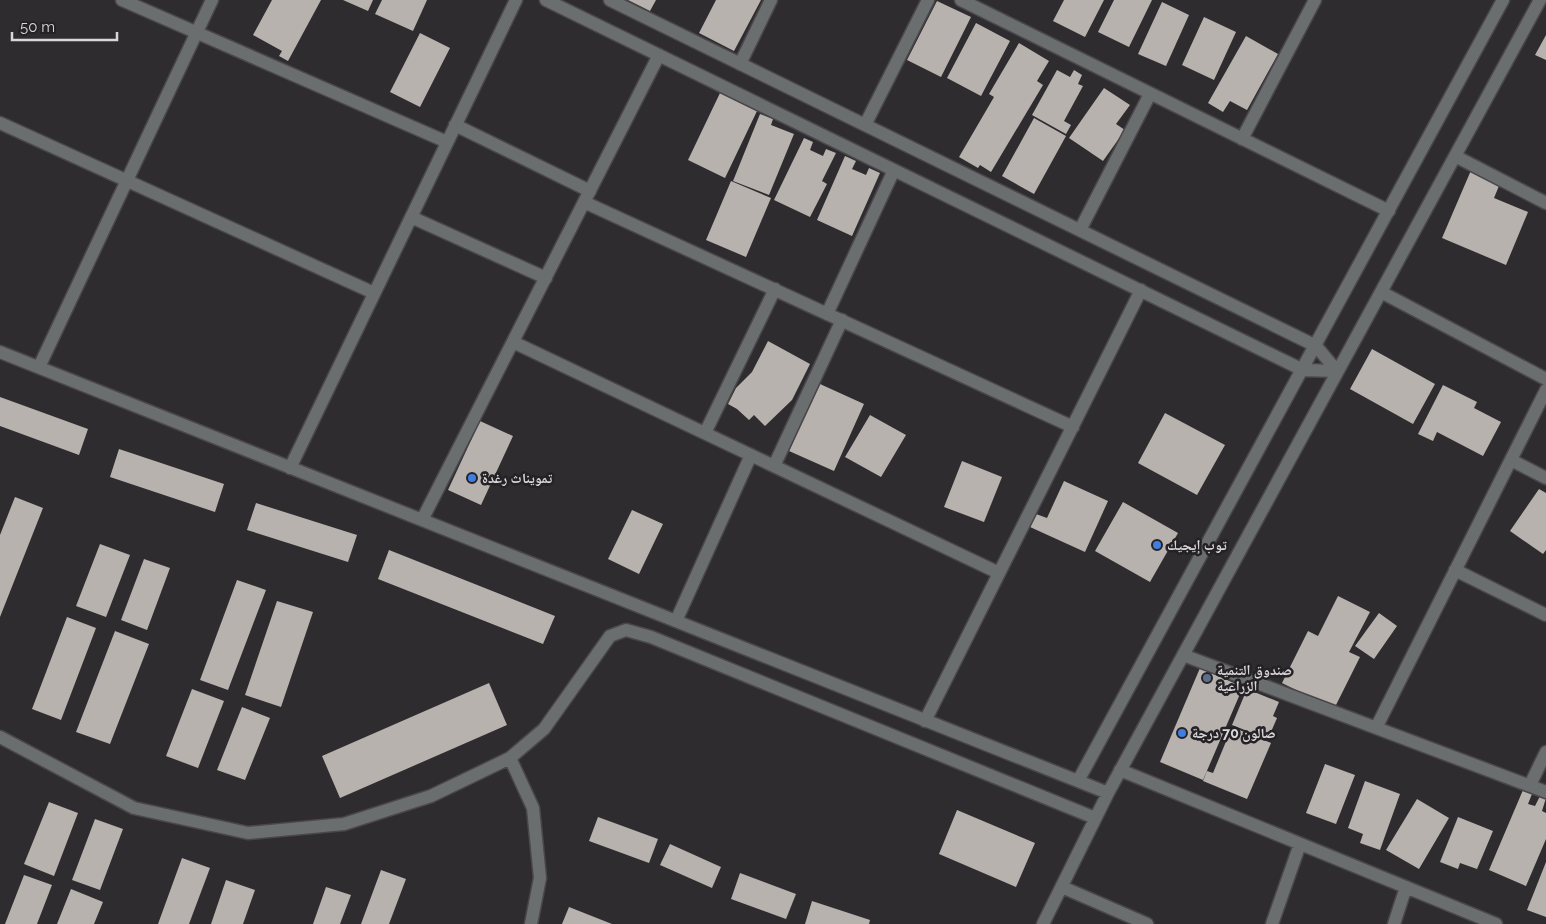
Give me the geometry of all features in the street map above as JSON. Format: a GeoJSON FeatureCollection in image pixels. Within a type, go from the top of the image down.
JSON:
{"type":"FeatureCollection","features":[{"type":"Feature","properties":{"kind":"street"},"geometry":{"type":"LineString","coordinates":[[122,0],[447,142]]}},
{"type":"Feature","properties":{"kind":"street"},"geometry":{"type":"LineString","coordinates":[[38,367],[212,0]]}},
{"type":"Feature","properties":{"kind":"street"},"geometry":{"type":"LineString","coordinates":[[290,468],[516,0]]}},
{"type":"Feature","properties":{"kind":"street"},"geometry":{"type":"LineString","coordinates":[[546,0],[1303,370],[1337,371]]}},
{"type":"Feature","properties":{"kind":"street"},"geometry":{"type":"LineString","coordinates":[[610,0],[1316,346],[1337,371]]}},
{"type":"Feature","properties":{"kind":"street"},"geometry":{"type":"LineString","coordinates":[[740,64],[771,0]]}},
{"type":"Feature","properties":{"kind":"street"},"geometry":{"type":"LineString","coordinates":[[865,125],[928,0]]}},
{"type":"Feature","properties":{"kind":"street"},"geometry":{"type":"LineString","coordinates":[[961,0],[1388,211]]}},
{"type":"Feature","properties":{"kind":"street"},"geometry":{"type":"LineString","coordinates":[[1242,139],[1315,0]]}},
{"type":"Feature","properties":{"kind":"street"},"geometry":{"type":"LineString","coordinates":[[1078,781],[1503,0]]}},
{"type":"Feature","properties":{"kind":"street"},"geometry":{"type":"LineString","coordinates":[[1043,924],[1120,770],[1540,0]]}},
{"type":"Feature","properties":{"kind":"street"},"geometry":{"type":"LineString","coordinates":[[422,520],[659,55]]}},
{"type":"Feature","properties":{"kind":"street"},"geometry":{"type":"LineString","coordinates":[[1080,230],[1150,94]]}},
{"type":"Feature","properties":{"kind":"street"},"geometry":{"type":"LineString","coordinates":[[0,123],[127,179],[374,293]]}},
{"type":"Feature","properties":{"kind":"street"},"geometry":{"type":"LineString","coordinates":[[455,126],[587,196],[775,290],[1073,427]]}},
{"type":"Feature","properties":{"kind":"street"},"geometry":{"type":"LineString","coordinates":[[1455,156],[1546,203]]}},
{"type":"Feature","properties":{"kind":"street"},"geometry":{"type":"LineString","coordinates":[[827,314],[894,170]]}},
{"type":"Feature","properties":{"kind":"street"},"geometry":{"type":"LineString","coordinates":[[411,217],[546,278]]}},
{"type":"Feature","properties":{"kind":"street"},"geometry":{"type":"LineString","coordinates":[[705,433],[775,290]]}},
{"type":"Feature","properties":{"kind":"street"},"geometry":{"type":"LineString","coordinates":[[925,720],[1141,290]]}},
{"type":"Feature","properties":{"kind":"street"},"geometry":{"type":"LineString","coordinates":[[1381,292],[1546,378]]}},
{"type":"Feature","properties":{"kind":"street"},"geometry":{"type":"LineString","coordinates":[[774,466],[842,320]]}},
{"type":"Feature","properties":{"kind":"street"},"geometry":{"type":"LineString","coordinates":[[513,342],[999,573]]}},
{"type":"Feature","properties":{"kind":"street"},"geometry":{"type":"LineString","coordinates":[[0,352],[1108,793]]}},
{"type":"Feature","properties":{"kind":"street"},"geometry":{"type":"LineString","coordinates":[[1376,728],[1546,390]]}},
{"type":"Feature","properties":{"kind":"street"},"geometry":{"type":"LineString","coordinates":[[676,621],[750,455]]}},
{"type":"Feature","properties":{"kind":"street"},"geometry":{"type":"LineString","coordinates":[[1511,460],[1546,478]]}},
{"type":"Feature","properties":{"kind":"street"},"geometry":{"type":"LineString","coordinates":[[1455,570],[1546,615]]}},
{"type":"Feature","properties":{"kind":"street"},"geometry":{"type":"LineString","coordinates":[[0,737],[134,808],[248,833],[344,824],[431,796],[510,758],[544,729],[610,636],[626,630],[651,637],[1095,818]]}},
{"type":"Feature","properties":{"kind":"street"},"geometry":{"type":"LineString","coordinates":[[1183,655],[1546,792]]}},
{"type":"Feature","properties":{"kind":"street"},"geometry":{"type":"LineString","coordinates":[[1530,786],[1546,752]]}},
{"type":"Feature","properties":{"kind":"street"},"geometry":{"type":"LineString","coordinates":[[510,758],[533,808],[540,878],[531,924]]}},
{"type":"Feature","properties":{"kind":"street"},"geometry":{"type":"LineString","coordinates":[[1120,770],[1496,924]]}},
{"type":"Feature","properties":{"kind":"street"},"geometry":{"type":"LineString","coordinates":[[1272,924],[1300,844]]}},
{"type":"Feature","properties":{"kind":"street"},"geometry":{"type":"LineString","coordinates":[[1062,887],[1147,924]]}},
{"type":"Feature","properties":{"kind":"street"},"geometry":{"type":"LineString","coordinates":[[1394,924],[1406,887]]}},
{"type":"Feature","properties":{"kind":"building"},"geometry":{"type":"Polygon","coordinates":[[[272,0],[321,0],[288,61],[279,56],[282,51],[253,35],[272,0]]]}},
{"type":"Feature","properties":{"kind":"building"},"geometry":{"type":"Polygon","coordinates":[[[343,0],[373,0],[368,11],[343,0]]]}},
{"type":"Feature","properties":{"kind":"building"},"geometry":{"type":"Polygon","coordinates":[[[382,0],[427,0],[413,31],[375,14],[382,0]]]}},
{"type":"Feature","properties":{"kind":"building"},"geometry":{"type":"Polygon","coordinates":[[[628,0],[656,0],[650,11],[628,0]]]}},
{"type":"Feature","properties":{"kind":"building"},"geometry":{"type":"Polygon","coordinates":[[[716,0],[761,0],[734,51],[699,33],[716,0]]]}},
{"type":"Feature","properties":{"kind":"building"},"geometry":{"type":"Polygon","coordinates":[[[1064,0],[1104,0],[1085,37],[1053,21],[1064,0]]]}},
{"type":"Feature","properties":{"kind":"building"},"geometry":{"type":"Polygon","coordinates":[[[1114,0],[1152,0],[1129,47],[1098,32],[1114,0]]]}},
{"type":"Feature","properties":{"kind":"building"},"geometry":{"type":"Polygon","coordinates":[[[937,1],[971,17],[941,77],[907,60],[937,1]]]}},
{"type":"Feature","properties":{"kind":"building"},"geometry":{"type":"Polygon","coordinates":[[[1162,2],[1189,15],[1166,66],[1138,54],[1162,2]]]}},
{"type":"Feature","properties":{"kind":"building"},"geometry":{"type":"Polygon","coordinates":[[[1204,17],[1236,32],[1214,80],[1182,65],[1204,17]]]}},
{"type":"Feature","properties":{"kind":"building"},"geometry":{"type":"Polygon","coordinates":[[[976,23],[1010,41],[981,96],[947,78],[976,23]]]}},
{"type":"Feature","properties":{"kind":"building"},"geometry":{"type":"Polygon","coordinates":[[[420,33],[450,48],[420,107],[390,92],[420,33]]]}},
{"type":"Feature","properties":{"kind":"building"},"geometry":{"type":"Polygon","coordinates":[[[1546,35],[1546,60],[1535,55],[1546,35]]]}},
{"type":"Feature","properties":{"kind":"building"},"geometry":{"type":"Polygon","coordinates":[[[1246,36],[1278,54],[1247,110],[1230,101],[1223,112],[1208,103],[1246,36]]]}},
{"type":"Feature","properties":{"kind":"building"},"geometry":{"type":"Polygon","coordinates":[[[1019,43],[1049,61],[1037,81],[1043,85],[991,172],[980,165],[978,168],[959,157],[994,97],[989,94],[1019,43]]]}},
{"type":"Feature","properties":{"kind":"building"},"geometry":{"type":"Polygon","coordinates":[[[1057,70],[1070,77],[1074,70],[1082,75],[1078,84],[1083,86],[1064,121],[1071,125],[1066,134],[1032,115],[1057,70]]]}},
{"type":"Feature","properties":{"kind":"building"},"geometry":{"type":"Polygon","coordinates":[[[1104,88],[1130,105],[1116,124],[1125,130],[1103,161],[1069,138],[1104,88]]]}},
{"type":"Feature","properties":{"kind":"building"},"geometry":{"type":"Polygon","coordinates":[[[720,93],[757,111],[725,178],[688,160],[720,93]]]}},
{"type":"Feature","properties":{"kind":"building"},"geometry":{"type":"Polygon","coordinates":[[[760,114],[773,119],[771,125],[794,134],[769,195],[733,181],[760,114]]]}},
{"type":"Feature","properties":{"kind":"building"},"geometry":{"type":"Polygon","coordinates":[[[1034,118],[1066,136],[1034,194],[1002,176],[1034,118]]]}},
{"type":"Feature","properties":{"kind":"building"},"geometry":{"type":"Polygon","coordinates":[[[804,138],[813,142],[810,150],[823,156],[826,149],[836,153],[822,181],[827,184],[810,217],[774,200],[804,138]]]}},
{"type":"Feature","properties":{"kind":"building"},"geometry":{"type":"Polygon","coordinates":[[[845,156],[856,161],[852,169],[866,175],[869,168],[880,173],[852,236],[817,220],[845,156]]]}},
{"type":"Feature","properties":{"kind":"building"},"geometry":{"type":"Polygon","coordinates":[[[1472,168],[1501,181],[1494,198],[1528,212],[1506,265],[1442,238],[1472,168]]]}},
{"type":"Feature","properties":{"kind":"building"},"geometry":{"type":"Polygon","coordinates":[[[731,181],[771,198],[746,257],[706,240],[731,181]]]}},
{"type":"Feature","properties":{"kind":"building"},"geometry":{"type":"Polygon","coordinates":[[[768,341],[810,364],[792,400],[765,426],[754,415],[749,420],[728,404],[736,388],[752,372],[768,341]]]}},
{"type":"Feature","properties":{"kind":"building"},"geometry":{"type":"Polygon","coordinates":[[[1372,349],[1435,384],[1413,424],[1350,389],[1372,349]]]}},
{"type":"Feature","properties":{"kind":"building"},"geometry":{"type":"Polygon","coordinates":[[[820,384],[864,404],[834,471],[789,451],[820,384]]]}},
{"type":"Feature","properties":{"kind":"building"},"geometry":{"type":"Polygon","coordinates":[[[1443,385],[1477,402],[1474,408],[1501,422],[1483,456],[1437,432],[1433,441],[1418,434],[1443,385]]]}},
{"type":"Feature","properties":{"kind":"building"},"geometry":{"type":"Polygon","coordinates":[[[0,397],[88,429],[79,455],[0,426],[0,397]]]}},
{"type":"Feature","properties":{"kind":"building"},"geometry":{"type":"Polygon","coordinates":[[[1165,413],[1225,445],[1197,495],[1138,463],[1165,413]]]}},
{"type":"Feature","properties":{"kind":"building"},"geometry":{"type":"Polygon","coordinates":[[[870,415],[906,435],[881,477],[845,457],[870,415]]]}},
{"type":"Feature","properties":{"kind":"building"},"geometry":{"type":"Polygon","coordinates":[[[480,421],[513,436],[481,505],[448,490],[480,421]]]}},
{"type":"Feature","properties":{"kind":"building"},"geometry":{"type":"Polygon","coordinates":[[[119,449],[224,484],[215,512],[110,477],[119,449]]]}},
{"type":"Feature","properties":{"kind":"building"},"geometry":{"type":"Polygon","coordinates":[[[962,461],[1002,477],[984,522],[944,507],[962,461]]]}},
{"type":"Feature","properties":{"kind":"building"},"geometry":{"type":"Polygon","coordinates":[[[1064,481],[1108,501],[1085,552],[1030,527],[1036,514],[1047,518],[1064,481]]]}},
{"type":"Feature","properties":{"kind":"building"},"geometry":{"type":"Polygon","coordinates":[[[1539,489],[1546,493],[1546,550],[1543,554],[1510,531],[1539,489]]]}},
{"type":"Feature","properties":{"kind":"building"},"geometry":{"type":"Polygon","coordinates":[[[15,497],[43,508],[0,617],[0,535],[15,497]]]}},
{"type":"Feature","properties":{"kind":"building"},"geometry":{"type":"Polygon","coordinates":[[[1123,502],[1178,533],[1150,582],[1095,551],[1123,502]]]}},
{"type":"Feature","properties":{"kind":"building"},"geometry":{"type":"Polygon","coordinates":[[[256,503],[357,535],[348,562],[247,530],[256,503]]]}},
{"type":"Feature","properties":{"kind":"building"},"geometry":{"type":"Polygon","coordinates":[[[632,510],[663,524],[639,574],[608,559],[632,510]]]}},
{"type":"Feature","properties":{"kind":"building"},"geometry":{"type":"Polygon","coordinates":[[[100,544],[130,555],[106,617],[76,606],[100,544]]]}},
{"type":"Feature","properties":{"kind":"building"},"geometry":{"type":"Polygon","coordinates":[[[389,550],[555,616],[543,644],[378,579],[389,550]]]}},
{"type":"Feature","properties":{"kind":"building"},"geometry":{"type":"Polygon","coordinates":[[[144,559],[170,568],[147,630],[121,620],[144,559]]]}},
{"type":"Feature","properties":{"kind":"building"},"geometry":{"type":"Polygon","coordinates":[[[237,580],[266,590],[228,690],[200,680],[237,580]]]}},
{"type":"Feature","properties":{"kind":"building"},"geometry":{"type":"Polygon","coordinates":[[[1338,596],[1370,612],[1349,652],[1360,657],[1334,709],[1282,683],[1308,631],[1318,636],[1338,596]]]}},
{"type":"Feature","properties":{"kind":"building"},"geometry":{"type":"Polygon","coordinates":[[[277,601],[313,612],[281,707],[245,695],[277,601]]]}},
{"type":"Feature","properties":{"kind":"building"},"geometry":{"type":"Polygon","coordinates":[[[1379,613],[1397,626],[1374,659],[1355,646],[1379,613]]]}},
{"type":"Feature","properties":{"kind":"building"},"geometry":{"type":"Polygon","coordinates":[[[67,617],[96,628],[61,720],[32,709],[67,617]]]}},
{"type":"Feature","properties":{"kind":"building"},"geometry":{"type":"Polygon","coordinates":[[[115,631],[149,644],[110,744],[76,732],[115,631]]]}},
{"type":"Feature","properties":{"kind":"building"},"geometry":{"type":"Polygon","coordinates":[[[1200,668],[1243,687],[1203,780],[1160,762],[1200,668]]]}},
{"type":"Feature","properties":{"kind":"building"},"geometry":{"type":"Polygon","coordinates":[[[489,683],[507,725],[340,798],[322,756],[489,683]]]}},
{"type":"Feature","properties":{"kind":"building"},"geometry":{"type":"Polygon","coordinates":[[[192,689],[224,701],[198,768],[166,756],[192,689]]]}},
{"type":"Feature","properties":{"kind":"building"},"geometry":{"type":"Polygon","coordinates":[[[1247,689],[1279,702],[1273,716],[1277,718],[1268,739],[1232,725],[1247,689]]]}},
{"type":"Feature","properties":{"kind":"building"},"geometry":{"type":"Polygon","coordinates":[[[242,707],[270,718],[245,780],[217,770],[242,707]]]}},
{"type":"Feature","properties":{"kind":"building"},"geometry":{"type":"Polygon","coordinates":[[[1232,727],[1271,743],[1247,799],[1203,781],[1207,771],[1213,773],[1232,727]]]}},
{"type":"Feature","properties":{"kind":"building"},"geometry":{"type":"Polygon","coordinates":[[[1325,764],[1355,775],[1336,824],[1306,813],[1325,764]]]}},
{"type":"Feature","properties":{"kind":"building"},"geometry":{"type":"Polygon","coordinates":[[[1365,781],[1400,794],[1380,850],[1360,843],[1363,834],[1348,828],[1365,781]]]}},
{"type":"Feature","properties":{"kind":"building"},"geometry":{"type":"Polygon","coordinates":[[[1523,790],[1532,794],[1528,804],[1535,806],[1540,796],[1546,798],[1542,811],[1546,813],[1546,839],[1526,886],[1489,870],[1523,790]]]}},
{"type":"Feature","properties":{"kind":"building"},"geometry":{"type":"Polygon","coordinates":[[[1417,799],[1449,818],[1419,869],[1386,850],[1417,799]]]}},
{"type":"Feature","properties":{"kind":"building"},"geometry":{"type":"Polygon","coordinates":[[[49,802],[78,813],[54,876],[24,864],[49,802]]]}},
{"type":"Feature","properties":{"kind":"building"},"geometry":{"type":"Polygon","coordinates":[[[957,810],[1035,843],[1016,887],[939,854],[957,810]]]}},
{"type":"Feature","properties":{"kind":"building"},"geometry":{"type":"Polygon","coordinates":[[[598,817],[658,839],[649,863],[589,841],[598,817]]]}},
{"type":"Feature","properties":{"kind":"building"},"geometry":{"type":"Polygon","coordinates":[[[1458,817],[1493,831],[1477,869],[1460,863],[1458,869],[1440,862],[1458,817]]]}},
{"type":"Feature","properties":{"kind":"building"},"geometry":{"type":"Polygon","coordinates":[[[95,819],[123,829],[100,890],[72,880],[95,819]]]}},
{"type":"Feature","properties":{"kind":"building"},"geometry":{"type":"Polygon","coordinates":[[[670,844],[721,867],[712,888],[660,865],[670,844]]]}},
{"type":"Feature","properties":{"kind":"building"},"geometry":{"type":"Polygon","coordinates":[[[182,858],[210,868],[189,924],[158,924],[182,858]]]}},
{"type":"Feature","properties":{"kind":"building"},"geometry":{"type":"Polygon","coordinates":[[[1546,862],[1546,917],[1527,910],[1546,862]]]}},
{"type":"Feature","properties":{"kind":"building"},"geometry":{"type":"Polygon","coordinates":[[[381,870],[406,879],[389,924],[361,924],[381,870]]]}},
{"type":"Feature","properties":{"kind":"building"},"geometry":{"type":"Polygon","coordinates":[[[740,873],[796,894],[786,919],[731,899],[740,873]]]}},
{"type":"Feature","properties":{"kind":"building"},"geometry":{"type":"Polygon","coordinates":[[[24,875],[52,885],[37,924],[5,924],[24,875]]]}},
{"type":"Feature","properties":{"kind":"building"},"geometry":{"type":"Polygon","coordinates":[[[226,880],[255,890],[243,924],[211,924],[226,880]]]}},
{"type":"Feature","properties":{"kind":"building"},"geometry":{"type":"Polygon","coordinates":[[[326,887],[351,895],[340,924],[313,924],[326,887]]]}},
{"type":"Feature","properties":{"kind":"building"},"geometry":{"type":"Polygon","coordinates":[[[71,889],[103,902],[94,924],[57,924],[71,889]]]}},
{"type":"Feature","properties":{"kind":"building"},"geometry":{"type":"Polygon","coordinates":[[[812,901],[870,920],[869,924],[805,924],[812,901]]]}},
{"type":"Feature","properties":{"kind":"building"},"geometry":{"type":"Polygon","coordinates":[[[569,907],[612,924],[562,924],[569,907]]]}},
{"type":"Feature","properties":{"kind":"place","name":"تمويناث رغدة"},"geometry":{"type":"Point","coordinates":[472,478]}},
{"type":"Feature","properties":{"kind":"place","name":"توب إيجيك"},"geometry":{"type":"Point","coordinates":[1157,545]}},
{"type":"Feature","properties":{"kind":"place","name":"صندوق التنمية الزراعية"},"geometry":{"type":"Point","coordinates":[1207,678]}},
{"type":"Feature","properties":{"kind":"place","name":"صالون 70 درجة"},"geometry":{"type":"Point","coordinates":[1182,733]}}]}
